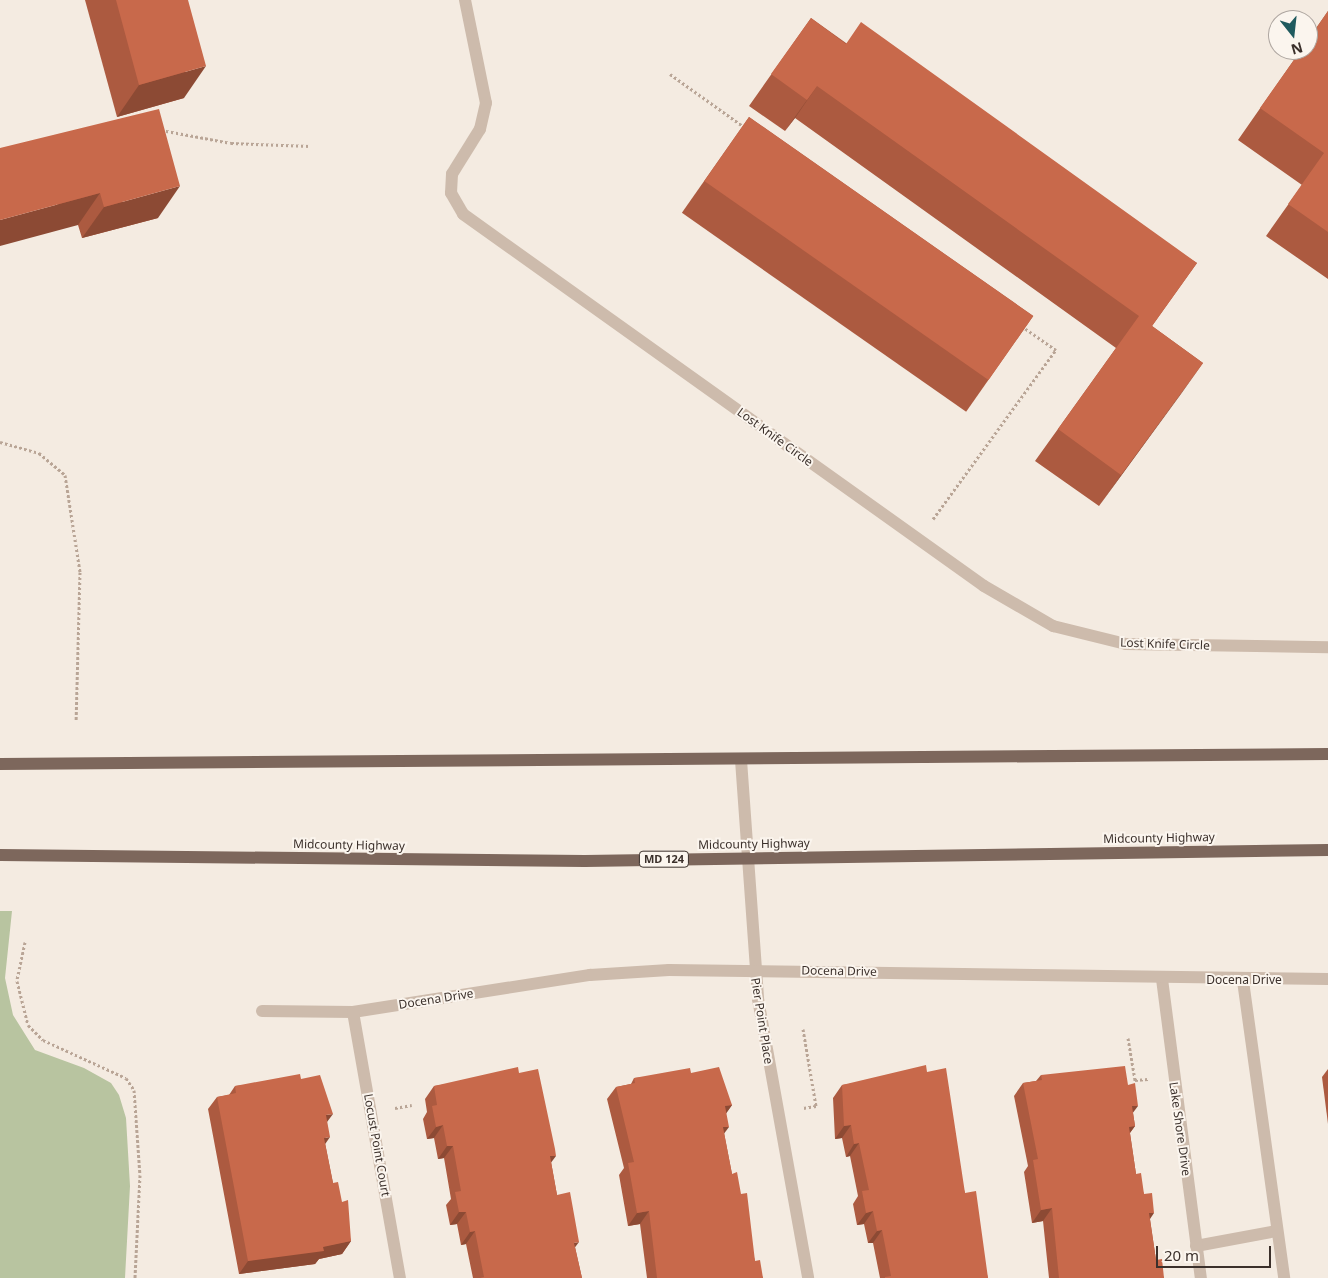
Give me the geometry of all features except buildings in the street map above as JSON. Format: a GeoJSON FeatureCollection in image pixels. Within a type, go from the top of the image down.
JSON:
{"type":"FeatureCollection","features":[{"type":"Feature","properties":{"kind":"main road"},"geometry":{"type":"LineString","coordinates":[[0,764],[741,760],[1328,754]]}},
{"type":"Feature","properties":{"kind":"main road","name":"Midcounty Highway"},"geometry":{"type":"LineString","coordinates":[[0,855],[585,861],[1328,850]]}},
{"type":"Feature","properties":{"kind":"street","name":"Lost Knife Circle"},"geometry":{"type":"LineString","coordinates":[[465,0],[486,102],[480,129],[452,174],[451,193],[458,209],[919,540],[1020,608],[1088,638],[1162,646],[1328,647]]}},
{"type":"Feature","properties":{"kind":"street","name":"Pier Point Place"},"geometry":{"type":"LineString","coordinates":[[741,760],[754,970],[808,1278]]}},
{"type":"Feature","properties":{"kind":"street","name":"Docena Drive"},"geometry":{"type":"LineString","coordinates":[[262,1011],[353,1012],[590,975],[754,970],[1243,981],[1328,979]]}},
{"type":"Feature","properties":{"kind":"street","name":"Lake Shore Drive"},"geometry":{"type":"LineString","coordinates":[[1162,979],[1201,1278]]}},
{"type":"Feature","properties":{"kind":"street"},"geometry":{"type":"LineString","coordinates":[[1243,981],[1276,1232],[1284,1278]]}},
{"type":"Feature","properties":{"kind":"street","name":"Locust Point Court"},"geometry":{"type":"LineString","coordinates":[[353,1012],[400,1278]]}},
{"type":"Feature","properties":{"kind":"street"},"geometry":{"type":"LineString","coordinates":[[1196,1246],[1276,1232]]}},
{"type":"Feature","properties":{"kind":"path"},"geometry":{"type":"LineString","coordinates":[[670,74],[750,131]]}},
{"type":"Feature","properties":{"kind":"path"},"geometry":{"type":"LineString","coordinates":[[151,127],[202,140],[310,146]]}},
{"type":"Feature","properties":{"kind":"path"},"geometry":{"type":"LineString","coordinates":[[919,540],[1056,350],[1018,323]]}},
{"type":"Feature","properties":{"kind":"path"},"geometry":{"type":"LineString","coordinates":[[0,442],[39,453],[65,475],[80,572],[76,721]]}},
{"type":"Feature","properties":{"kind":"path"},"geometry":{"type":"LineString","coordinates":[[25,942],[17,981],[28,1025],[43,1040],[126,1078],[134,1090],[140,1174],[135,1278]]}},
{"type":"Feature","properties":{"kind":"path"},"geometry":{"type":"LineString","coordinates":[[803,1030],[816,1106],[803,1108]]}},
{"type":"Feature","properties":{"kind":"path"},"geometry":{"type":"LineString","coordinates":[[1128,1038],[1135,1080],[1151,1078]]}},
{"type":"Feature","properties":{"kind":"path"},"geometry":{"type":"LineString","coordinates":[[392,1108],[412,1105]]}},
{"type":"Feature","properties":{"kind":"green space"},"geometry":{"type":"Polygon","coordinates":[[[0,911],[12,911],[5,978],[13,1015],[35,1050],[84,1068],[111,1083],[119,1095],[126,1118],[130,1186],[125,1278],[0,1278],[0,911]]]}}]}
